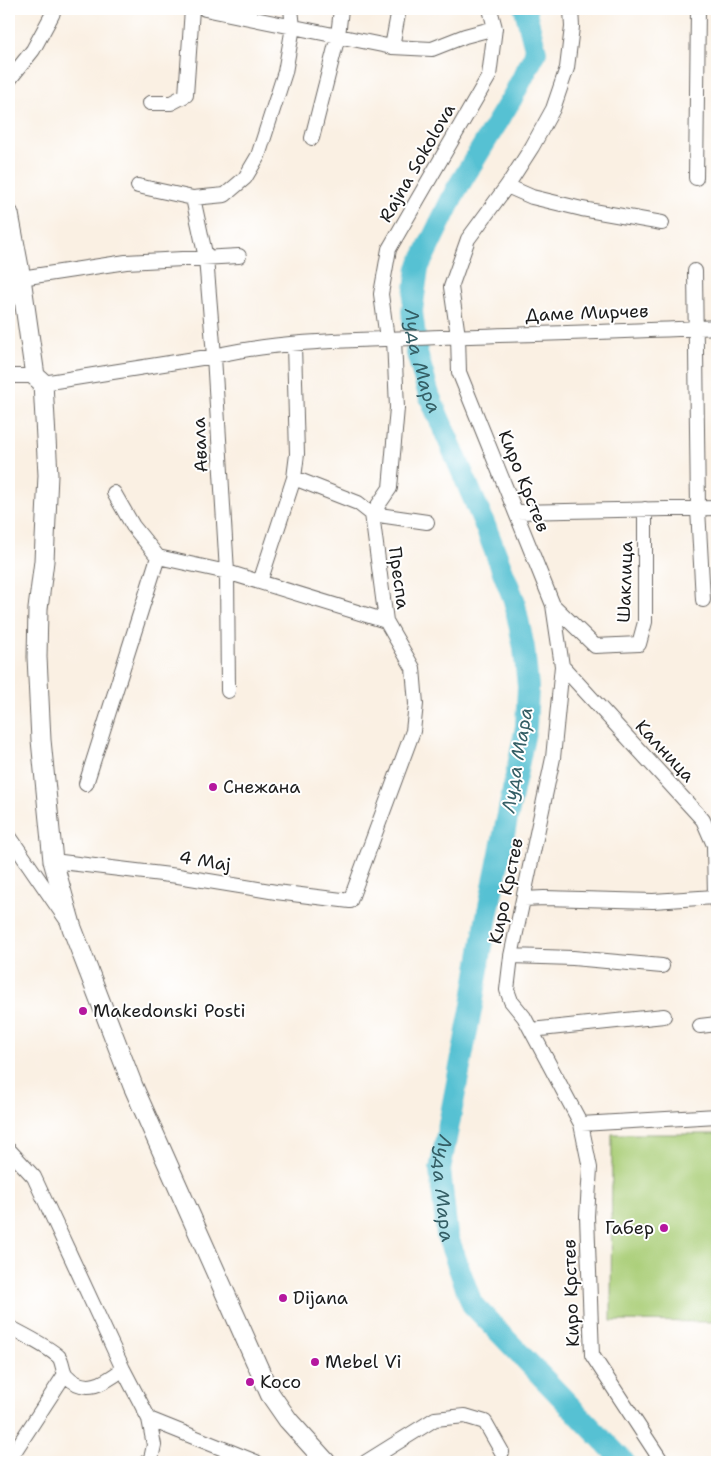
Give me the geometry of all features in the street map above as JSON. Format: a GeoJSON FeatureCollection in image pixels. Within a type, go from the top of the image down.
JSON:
{"type":"FeatureCollection","features":[{"type":"Feature","properties":{"kind":"main road"},"geometry":{"type":"LineString","coordinates":[[9,214],[39,379],[48,475],[44,561],[38,609],[37,657],[41,740],[53,861],[72,928],[133,1086],[270,1394],[288,1420],[326,1462]]}},
{"type":"Feature","properties":{"kind":"street"},"geometry":{"type":"LineString","coordinates":[[9,80],[33,50],[54,9]]}},
{"type":"Feature","properties":{"kind":"street"},"geometry":{"type":"LineString","coordinates":[[150,103],[171,103],[186,95],[192,9]]}},
{"type":"Feature","properties":{"kind":"street"},"geometry":{"type":"LineString","coordinates":[[205,9],[392,47],[432,49],[465,36],[495,28]]}},
{"type":"Feature","properties":{"kind":"street"},"geometry":{"type":"LineString","coordinates":[[138,186],[193,198],[225,194],[245,178],[258,156],[285,72],[293,27],[291,9]]}},
{"type":"Feature","properties":{"kind":"street"},"geometry":{"type":"LineString","coordinates":[[312,138],[338,36],[341,9]]}},
{"type":"Feature","properties":{"kind":"street"},"geometry":{"type":"LineString","coordinates":[[392,47],[398,9]]}},
{"type":"Feature","properties":{"kind":"street","name":"Rajna Sokolova"},"geometry":{"type":"LineString","coordinates":[[390,339],[382,294],[389,249],[489,76],[495,28],[490,9]]}},
{"type":"Feature","properties":{"kind":"street","name":"Киро Крстев"},"geometry":{"type":"LineString","coordinates":[[571,9],[572,27],[567,68],[553,109],[507,186],[468,240],[451,286],[458,336],[459,372],[554,605],[562,666],[553,758],[511,956],[507,990],[511,1001],[524,1017],[581,1124],[590,1168],[587,1216],[592,1355],[662,1462]]}},
{"type":"Feature","properties":{"kind":"street"},"geometry":{"type":"LineString","coordinates":[[696,178],[698,9]]}},
{"type":"Feature","properties":{"kind":"street"},"geometry":{"type":"LineString","coordinates":[[507,186],[532,197],[582,209],[662,223]]}},
{"type":"Feature","properties":{"kind":"street","name":"Авала"},"geometry":{"type":"LineString","coordinates":[[193,198],[206,258],[214,356],[227,572],[228,691]]}},
{"type":"Feature","properties":{"kind":"street"},"geometry":{"type":"LineString","coordinates":[[21,278],[126,262],[239,256]]}},
{"type":"Feature","properties":{"kind":"street"},"geometry":{"type":"LineString","coordinates":[[695,271],[698,509],[703,600]]}},
{"type":"Feature","properties":{"kind":"street","name":"Даме Мирчев"},"geometry":{"type":"LineString","coordinates":[[9,376],[39,379],[214,356],[237,350],[294,345],[390,339],[717,326]]}},
{"type":"Feature","properties":{"kind":"street"},"geometry":{"type":"LineString","coordinates":[[372,514],[390,488],[397,408],[390,339]]}},
{"type":"Feature","properties":{"kind":"street"},"geometry":{"type":"LineString","coordinates":[[260,582],[294,478],[297,454],[294,345]]}},
{"type":"Feature","properties":{"kind":"street"},"geometry":{"type":"LineString","coordinates":[[294,478],[358,503],[372,514],[427,522]]}},
{"type":"Feature","properties":{"kind":"street"},"geometry":{"type":"LineString","coordinates":[[114,493],[133,526],[158,557],[227,572],[386,622]]}},
{"type":"Feature","properties":{"kind":"street"},"geometry":{"type":"LineString","coordinates":[[516,512],[717,508]]}},
{"type":"Feature","properties":{"kind":"street","name":"Шаклица"},"geometry":{"type":"LineString","coordinates":[[554,605],[595,646],[639,644],[645,622],[646,509]]}},
{"type":"Feature","properties":{"kind":"street","name":"Преспа"},"geometry":{"type":"LineString","coordinates":[[350,901],[413,731],[416,704],[413,668],[386,622],[372,514]]}},
{"type":"Feature","properties":{"kind":"street"},"geometry":{"type":"LineString","coordinates":[[86,784],[158,557]]}},
{"type":"Feature","properties":{"kind":"street","name":"Калница"},"geometry":{"type":"LineString","coordinates":[[562,666],[703,820],[714,845],[716,900]]}},
{"type":"Feature","properties":{"kind":"street"},"geometry":{"type":"LineString","coordinates":[[9,836],[72,928]]}},
{"type":"Feature","properties":{"kind":"street","name":"4 Мај"},"geometry":{"type":"LineString","coordinates":[[53,861],[178,876],[276,892],[350,901]]}},
{"type":"Feature","properties":{"kind":"street"},"geometry":{"type":"LineString","coordinates":[[524,900],[544,898],[653,901],[716,900]]}},
{"type":"Feature","properties":{"kind":"street"},"geometry":{"type":"LineString","coordinates":[[511,956],[572,958],[662,966]]}},
{"type":"Feature","properties":{"kind":"street"},"geometry":{"type":"LineString","coordinates":[[531,1030],[664,1016]]}},
{"type":"Feature","properties":{"kind":"street"},"geometry":{"type":"LineString","coordinates":[[700,1026],[717,1024]]}},
{"type":"Feature","properties":{"kind":"street"},"geometry":{"type":"LineString","coordinates":[[581,1124],[717,1116]]}},
{"type":"Feature","properties":{"kind":"street"},"geometry":{"type":"LineString","coordinates":[[9,1150],[34,1176],[123,1369],[150,1419],[154,1445],[150,1461]]}},
{"type":"Feature","properties":{"kind":"street"},"geometry":{"type":"LineString","coordinates":[[9,1327],[60,1358],[65,1374],[77,1383],[91,1387],[107,1382],[123,1369]]}},
{"type":"Feature","properties":{"kind":"street"},"geometry":{"type":"LineString","coordinates":[[9,1460],[65,1374]]}},
{"type":"Feature","properties":{"kind":"street"},"geometry":{"type":"LineString","coordinates":[[366,1462],[435,1419],[465,1416],[485,1422],[502,1452]]}},
{"type":"Feature","properties":{"kind":"street"},"geometry":{"type":"LineString","coordinates":[[150,1419],[256,1462]]}},
{"type":"Feature","properties":{"kind":"green space","name":"Габер"},"geometry":{"type":"Polygon","coordinates":[[[612,1134],[717,1134],[717,1322],[611,1321],[612,1134]]]}},
{"type":"Feature","properties":{"kind":"waterway","name":"Луда Мара"},"geometry":{"type":"LineString","coordinates":[[525,9],[536,52],[512,98],[456,190],[418,268],[412,311],[417,353],[429,395],[484,523],[514,600],[524,648],[528,687],[526,727],[486,921],[440,1170],[447,1235],[472,1304],[624,1462]]}},
{"type":"Feature","properties":{"kind":"place","name":"Снежана"},"geometry":{"type":"Point","coordinates":[213,787]}},
{"type":"Feature","properties":{"kind":"place","name":"Makedonski Posti"},"geometry":{"type":"Point","coordinates":[83,1011]}},
{"type":"Feature","properties":{"kind":"place","name":"Габер"},"geometry":{"type":"Point","coordinates":[664,1228]}},
{"type":"Feature","properties":{"kind":"place","name":"Dijana"},"geometry":{"type":"Point","coordinates":[283,1298]}},
{"type":"Feature","properties":{"kind":"place","name":"Mebel Vi"},"geometry":{"type":"Point","coordinates":[315,1362]}},
{"type":"Feature","properties":{"kind":"place","name":"Koco"},"geometry":{"type":"Point","coordinates":[250,1382]}}]}
